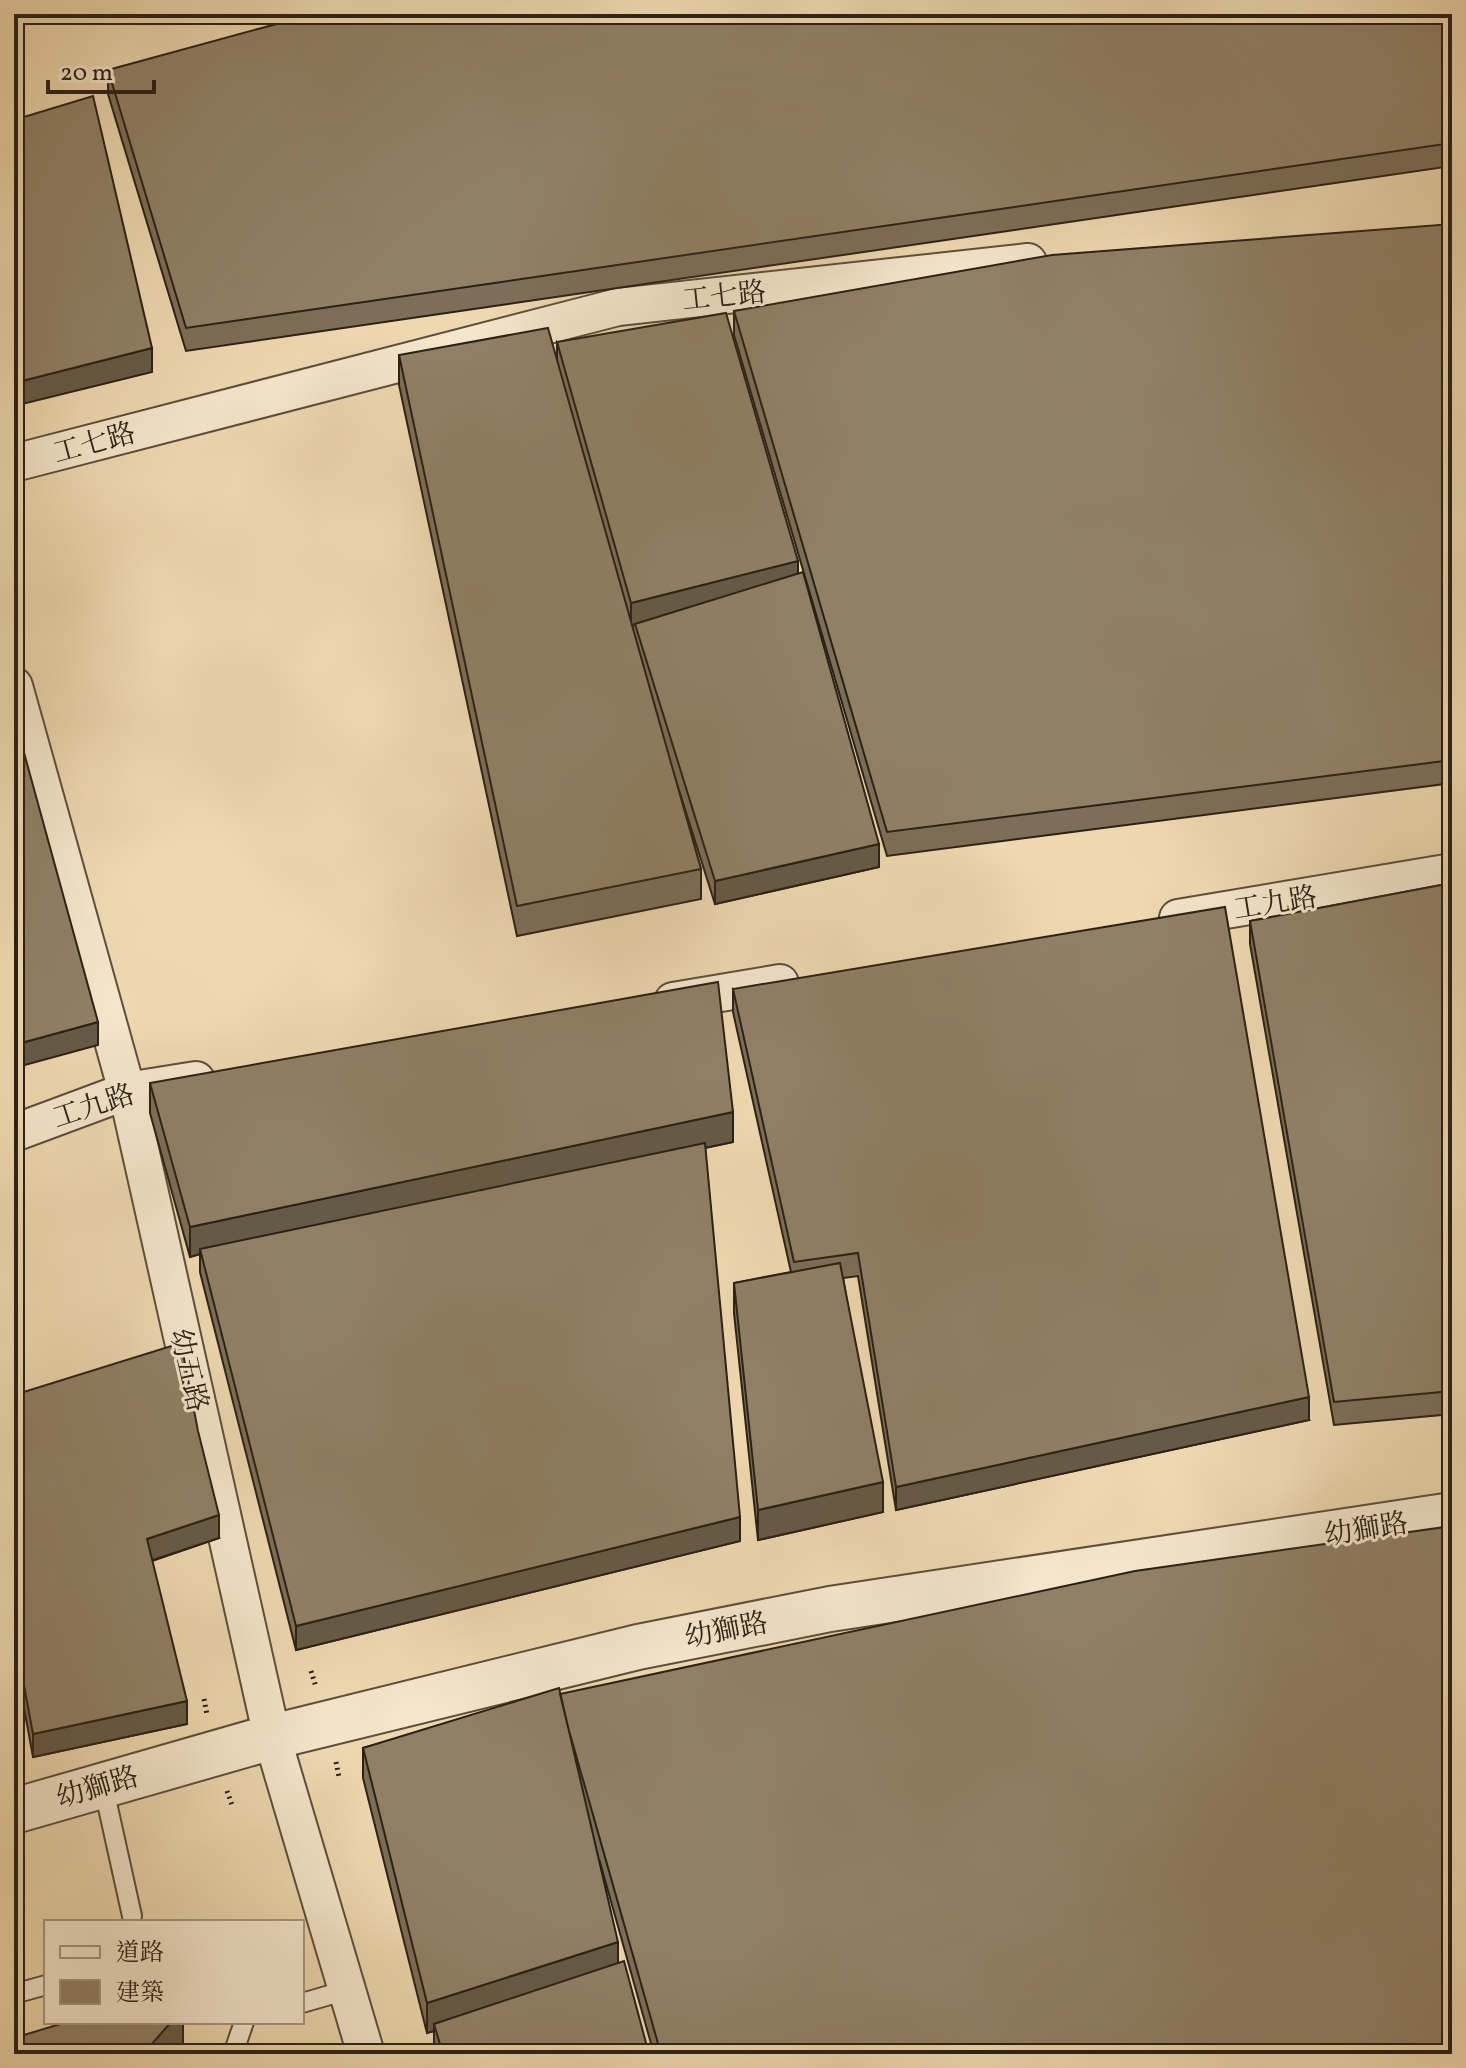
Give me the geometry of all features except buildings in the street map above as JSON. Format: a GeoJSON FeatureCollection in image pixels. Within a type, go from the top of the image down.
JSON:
{"type":"FeatureCollection","features":[{"type":"Feature","properties":{"kind":"street","name":"工七路"},"geometry":{"type":"LineString","coordinates":[[14,463],[618,307],[1054,259]]}},
{"type":"Feature","properties":{"kind":"street","name":"幼五路"},"geometry":{"type":"LineString","coordinates":[[14,686],[127,1091],[272,1737],[366,2054]]}},
{"type":"Feature","properties":{"kind":"street","name":"工九路"},"geometry":{"type":"LineString","coordinates":[[1152,922],[1452,872]]}},
{"type":"Feature","properties":{"kind":"street"},"geometry":{"type":"LineString","coordinates":[[648,1005],[805,979]]}},
{"type":"Feature","properties":{"kind":"street","name":"工九路"},"geometry":{"type":"LineString","coordinates":[[14,1133],[127,1091],[222,1075]]}},
{"type":"Feature","properties":{"kind":"street","name":"幼獅路"},"geometry":{"type":"LineString","coordinates":[[14,1811],[272,1737],[638,1647],[830,1609],[1452,1515]]}},
{"type":"Feature","properties":{"kind":"lane"},"geometry":{"type":"LineString","coordinates":[[103,1785],[132,1920]]}},
{"type":"Feature","properties":{"kind":"lane"},"geometry":{"type":"LineString","coordinates":[[14,1994],[44,1986]]}},
{"type":"Feature","properties":{"kind":"lane"},"geometry":{"type":"LineString","coordinates":[[304,2002],[347,1990]]}},
{"type":"Feature","properties":{"kind":"lane"},"geometry":{"type":"LineString","coordinates":[[233,2054],[243,2024]]}}]}
